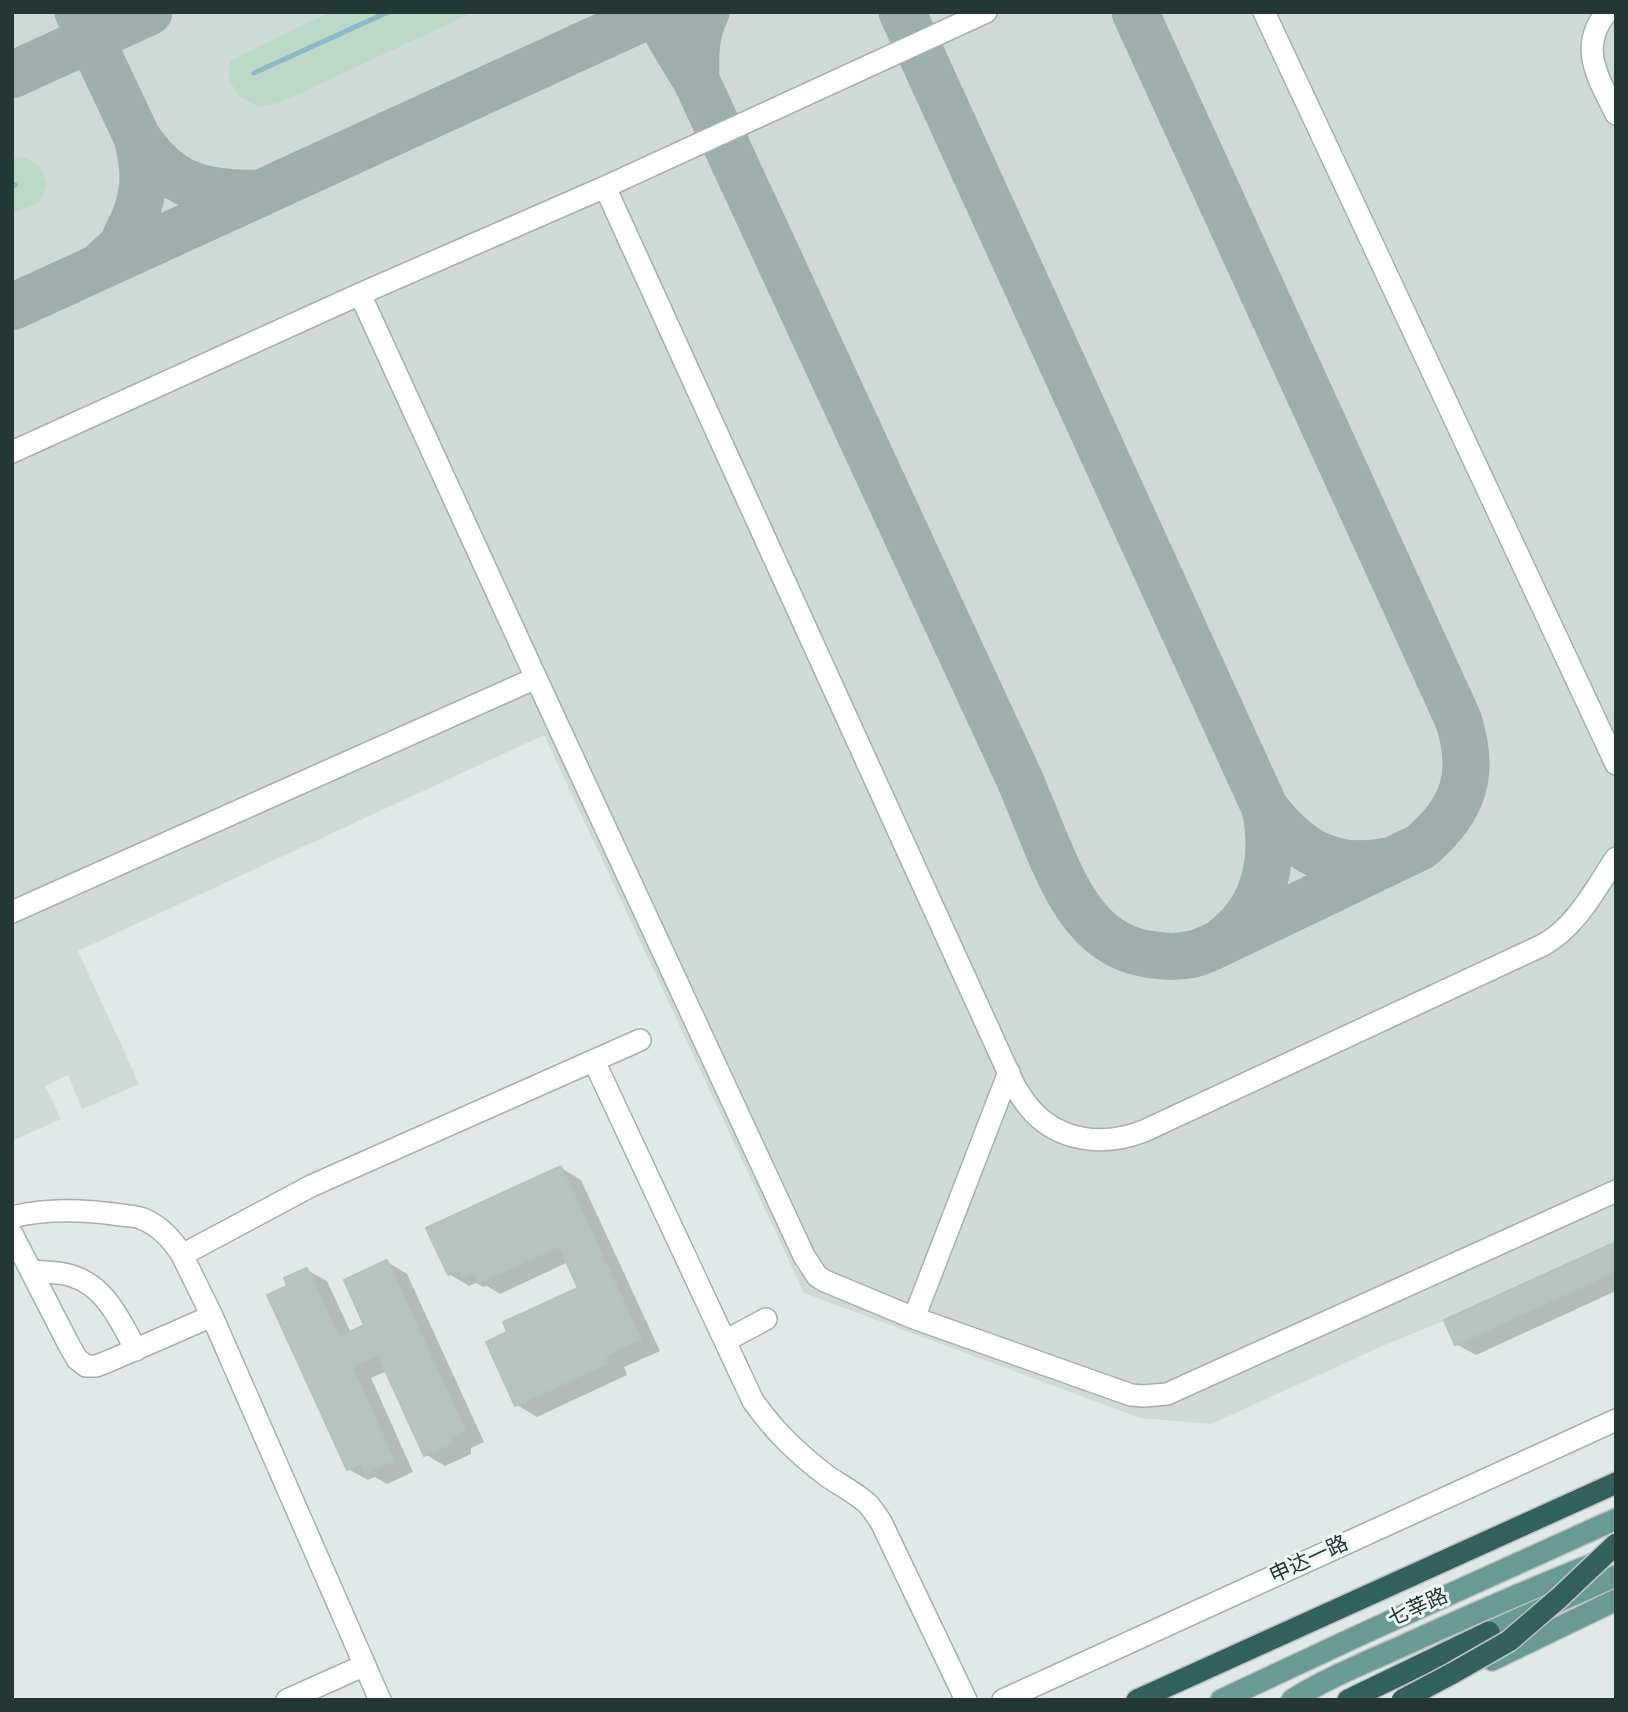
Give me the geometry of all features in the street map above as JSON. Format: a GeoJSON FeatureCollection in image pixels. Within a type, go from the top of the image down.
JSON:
{"type":"FeatureCollection","features":[{"type":"Feature","properties":{"kind":"highway"},"geometry":{"type":"LineString","coordinates":[[1137,1700],[1616,1483]]}},
{"type":"Feature","properties":{"kind":"highway"},"geometry":{"type":"LineString","coordinates":[[1402,1700],[1509,1641],[1616,1545]]}},
{"type":"Feature","properties":{"kind":"highway"},"geometry":{"type":"LineString","coordinates":[[1348,1700],[1489,1632]]}},
{"type":"Feature","properties":{"kind":"main road","name":"七莘路"},"geometry":{"type":"LineString","coordinates":[[1221,1700],[1616,1519]]}},
{"type":"Feature","properties":{"kind":"main road"},"geometry":{"type":"LineString","coordinates":[[1292,1700],[1310,1688],[1616,1554]]}},
{"type":"Feature","properties":{"kind":"main road"},"geometry":{"type":"LineString","coordinates":[[1489,1632],[1615,1576]]}},
{"type":"Feature","properties":{"kind":"main road"},"geometry":{"type":"LineString","coordinates":[[1409,1700],[1616,1600]]}},
{"type":"Feature","properties":{"kind":"street"},"geometry":{"type":"LineString","coordinates":[[12,452],[360,294],[605,187],[986,12]]}},
{"type":"Feature","properties":{"kind":"street"},"geometry":{"type":"LineString","coordinates":[[1264,12],[1616,764]]}},
{"type":"Feature","properties":{"kind":"street"},"geometry":{"type":"LineString","coordinates":[[1606,12],[1597,23],[1592,36],[1591,51],[1595,71],[1616,114]]}},
{"type":"Feature","properties":{"kind":"street"},"geometry":{"type":"LineString","coordinates":[[605,187],[1016,1087],[1027,1105],[1043,1121],[1062,1132],[1087,1140],[1129,1137],[1543,945],[1564,931],[1574,920],[1616,858]]}},
{"type":"Feature","properties":{"kind":"street"},"geometry":{"type":"LineString","coordinates":[[360,294],[536,678],[817,1276],[914,1318],[1131,1395],[1167,1394],[1616,1191]]}},
{"type":"Feature","properties":{"kind":"street"},"geometry":{"type":"LineString","coordinates":[[12,912],[536,678]]}},
{"type":"Feature","properties":{"kind":"street"},"geometry":{"type":"LineString","coordinates":[[182,1255],[311,1186],[640,1040]]}},
{"type":"Feature","properties":{"kind":"street"},"geometry":{"type":"LineString","coordinates":[[594,1061],[753,1401],[771,1426],[796,1450],[869,1505],[881,1522],[966,1700]]}},
{"type":"Feature","properties":{"kind":"street"},"geometry":{"type":"LineString","coordinates":[[914,1318],[1009,1072]]}},
{"type":"Feature","properties":{"kind":"street"},"geometry":{"type":"LineString","coordinates":[[12,1217],[80,1211],[140,1218],[161,1229],[174,1241],[212,1316],[380,1700]]}},
{"type":"Feature","properties":{"kind":"street"},"geometry":{"type":"LineString","coordinates":[[12,1234],[69,1345],[77,1359],[86,1366],[96,1366],[212,1316]]}},
{"type":"Feature","properties":{"kind":"street"},"geometry":{"type":"LineString","coordinates":[[32,1271],[65,1274],[93,1286],[105,1297],[136,1349]]}},
{"type":"Feature","properties":{"kind":"street"},"geometry":{"type":"LineString","coordinates":[[725,1341],[766,1319]]}},
{"type":"Feature","properties":{"kind":"street","name":"申达一路"},"geometry":{"type":"LineString","coordinates":[[1003,1700],[1616,1420]]}},
{"type":"Feature","properties":{"kind":"street"},"geometry":{"type":"LineString","coordinates":[[287,1700],[365,1665]]}},
{"type":"Feature","properties":{"kind":"shaded area"},"geometry":{"type":"Polygon","coordinates":[[[12,12],[1616,12],[1616,1271],[1455,1345],[1444,1321],[1211,1424],[1140,1418],[804,1293],[544,735],[78,951],[139,1084],[82,1109],[68,1075],[45,1086],[61,1119],[12,1141],[12,12]]]}},
{"type":"Feature","properties":{"kind":"green space"},"geometry":{"type":"Polygon","coordinates":[[[330,12],[474,12],[281,102],[259,107],[239,96],[229,79],[230,61],[330,12]]]}},
{"type":"Feature","properties":{"kind":"green space"},"geometry":{"type":"Polygon","coordinates":[[[22,156],[40,166],[47,184],[39,202],[12,213],[12,159],[22,156]]]}},
{"type":"Feature","properties":{"kind":"building"},"geometry":{"type":"Polygon","coordinates":[[[561,1166],[641,1339],[605,1356],[608,1363],[515,1406],[486,1342],[507,1332],[503,1322],[578,1288],[559,1246],[479,1283],[473,1272],[462,1277],[459,1270],[448,1275],[426,1228],[561,1166]]]}},
{"type":"Feature","properties":{"kind":"building"},"geometry":{"type":"Polygon","coordinates":[[[1616,1242],[1616,1271],[1455,1345],[1444,1320],[1616,1242]]]}},
{"type":"Feature","properties":{"kind":"building"},"geometry":{"type":"Polygon","coordinates":[[[387,1260],[465,1430],[451,1436],[452,1443],[424,1456],[378,1355],[352,1367],[394,1460],[365,1473],[361,1464],[347,1470],[267,1295],[287,1286],[284,1278],[307,1268],[339,1337],[364,1325],[344,1280],[387,1260]]]}},
{"type":"Feature","properties":{"kind":"waterway"},"geometry":{"type":"LineString","coordinates":[[254,73],[388,12]]}},
{"type":"Feature","properties":{"kind":"taxiway"},"geometry":{"type":"LineString","coordinates":[[78,12],[137,137],[162,167],[175,177],[205,189],[261,193]]}},
{"type":"Feature","properties":{"kind":"taxiway"},"geometry":{"type":"LineString","coordinates":[[12,75],[149,12]]}},
{"type":"Feature","properties":{"kind":"taxiway"},"geometry":{"type":"LineString","coordinates":[[655,12],[696,80],[1020,780],[1064,883],[1086,917],[1115,943],[1133,951],[1174,956],[1193,954],[1209,948],[1420,847],[1435,833],[1456,805],[1462,790],[1466,757],[1458,719],[1135,12]]}},
{"type":"Feature","properties":{"kind":"taxiway"},"geometry":{"type":"LineString","coordinates":[[12,307],[656,12]]}},
{"type":"Feature","properties":{"kind":"taxiway"},"geometry":{"type":"LineString","coordinates":[[696,80],[697,45],[706,12]]}},
{"type":"Feature","properties":{"kind":"taxiway"},"geometry":{"type":"LineString","coordinates":[[902,12],[1265,808],[1269,844],[1265,879],[1251,911],[1226,938]]}},
{"type":"Feature","properties":{"kind":"taxiway"},"geometry":{"type":"LineString","coordinates":[[101,265],[122,244],[138,208],[143,173],[137,137]]}},
{"type":"Feature","properties":{"kind":"taxiway"},"geometry":{"type":"LineString","coordinates":[[1265,808],[1290,836],[1318,855],[1350,863],[1388,861]]}}]}
